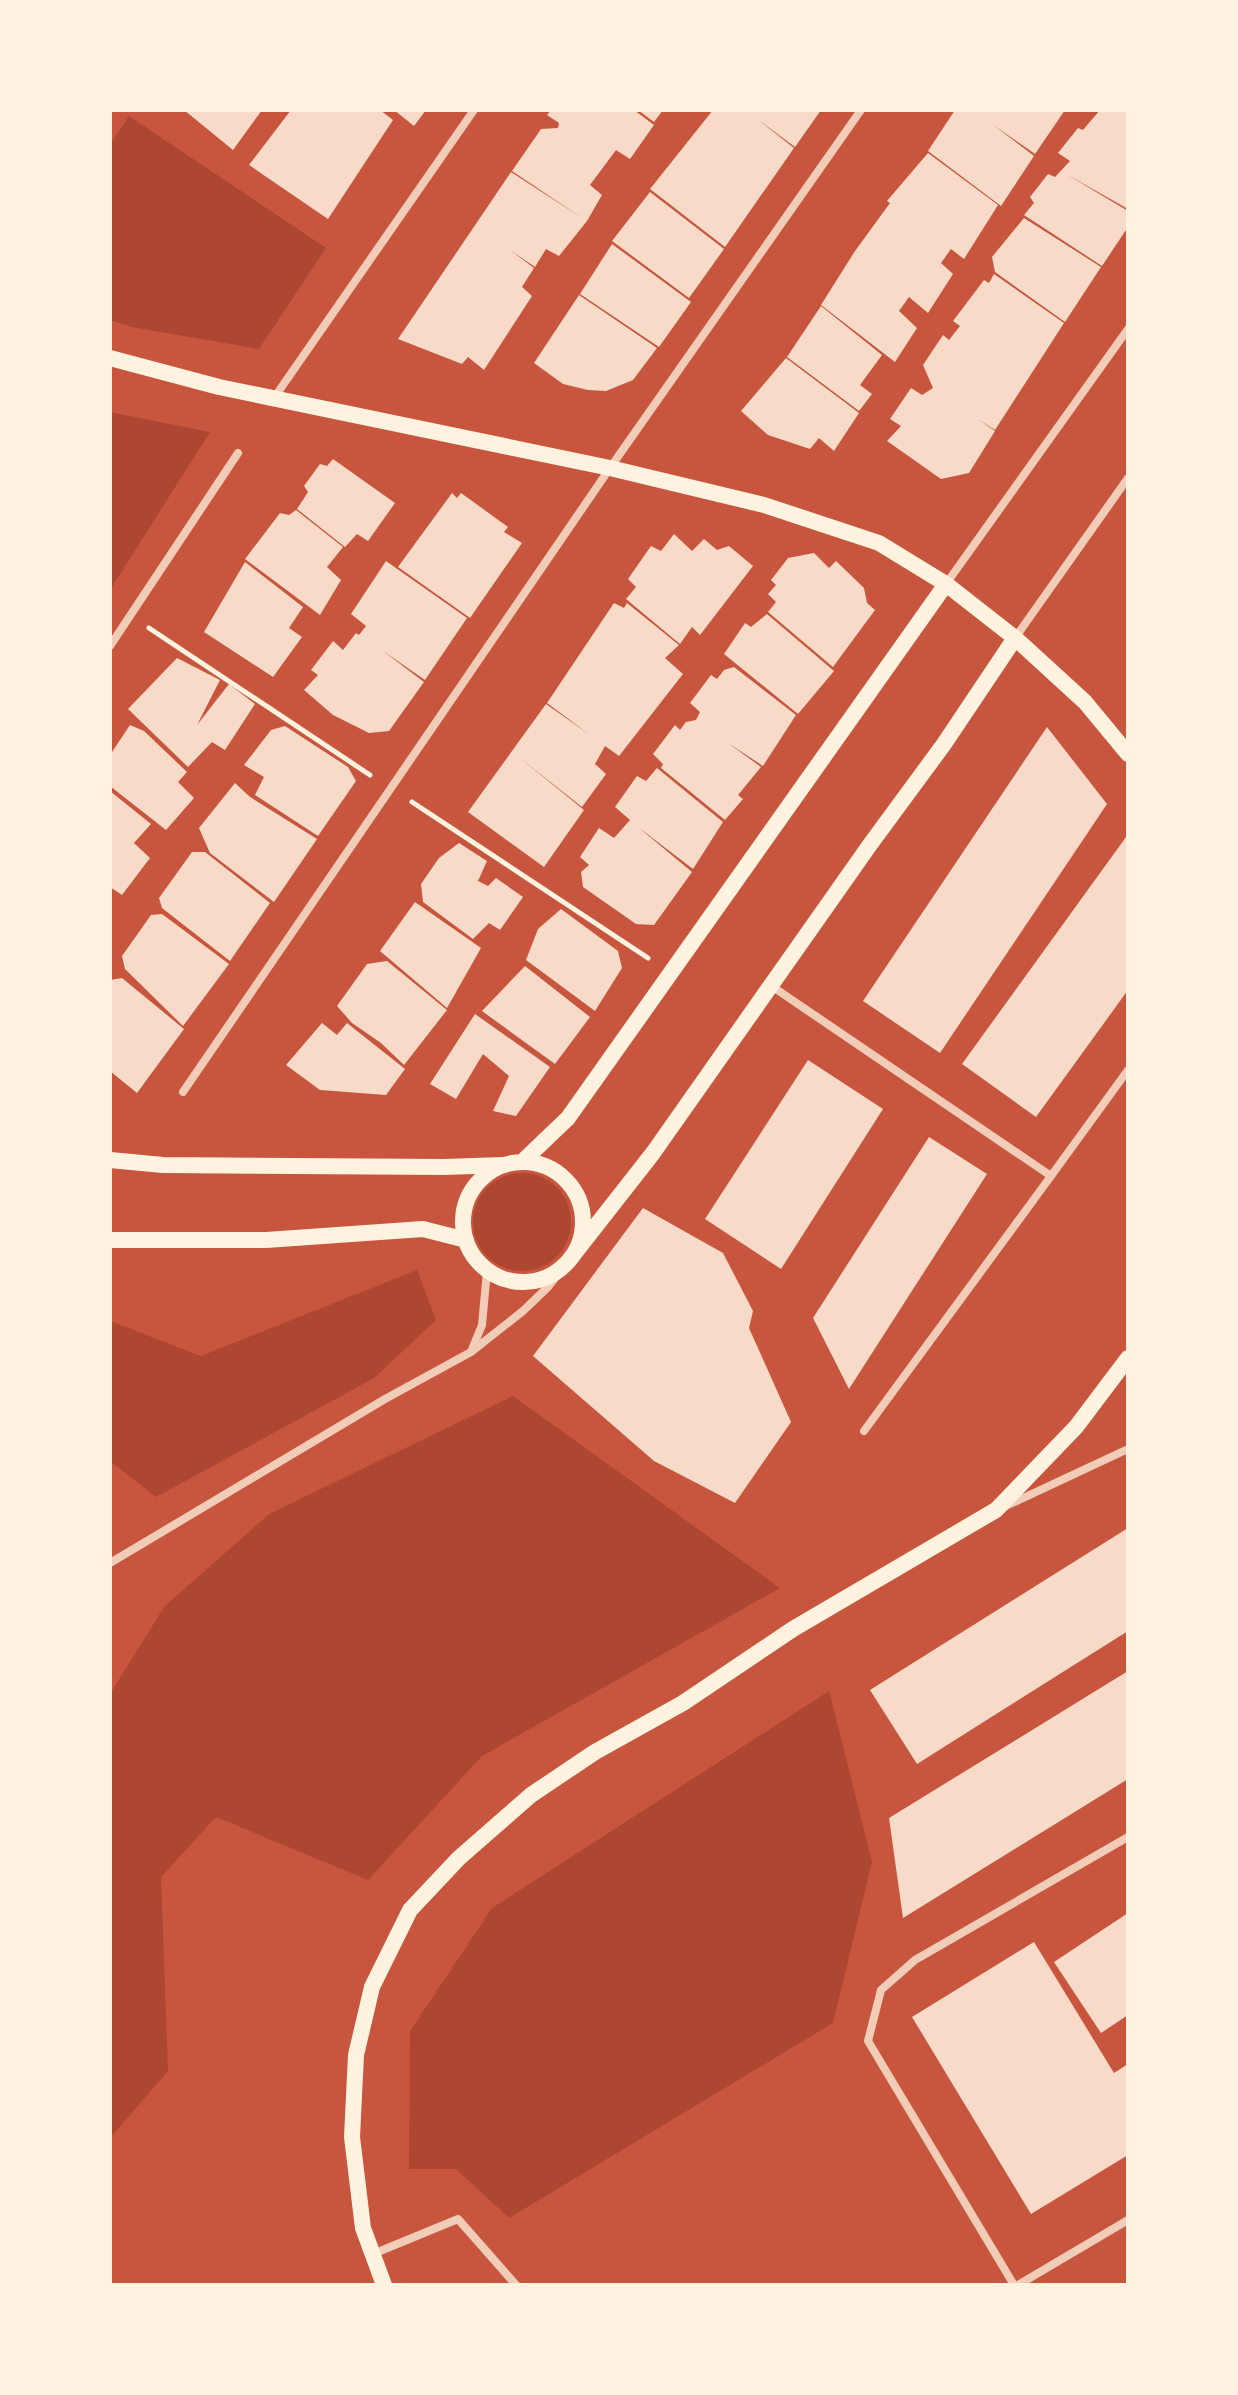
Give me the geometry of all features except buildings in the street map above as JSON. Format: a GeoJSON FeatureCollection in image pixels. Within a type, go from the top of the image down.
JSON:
{"type":"FeatureCollection","features":[{"type":"Feature","properties":{"kind":"main road"},"geometry":{"type":"LineString","coordinates":[[110,358],[274,399],[610,468],[764,505],[879,543],[946,584],[1015,638],[1085,702],[1128,754]]}},
{"type":"Feature","properties":{"kind":"main road"},"geometry":{"type":"LineString","coordinates":[[522,1162],[568,1118],[946,584]]}},
{"type":"Feature","properties":{"kind":"main road"},"geometry":{"type":"LineString","coordinates":[[503,1165],[487,1173],[465,1203],[463,1222],[466,1240],[474,1258],[487,1271],[513,1280],[540,1279],[557,1271],[570,1259],[653,1153],[944,744],[1015,638]]}},
{"type":"Feature","properties":{"kind":"main road"},"geometry":{"type":"LineString","coordinates":[[110,1160],[163,1165],[444,1167],[522,1162],[541,1164],[559,1173],[572,1187],[581,1204],[583,1223],[580,1242],[570,1259]]}},
{"type":"Feature","properties":{"kind":"main road"},"geometry":{"type":"LineString","coordinates":[[110,1240],[266,1240],[423,1229],[466,1240]]}},
{"type":"Feature","properties":{"kind":"main road"},"geometry":{"type":"LineString","coordinates":[[384,2285],[363,2228],[352,2137],[356,2055],[372,1987],[410,1910],[459,1858],[531,1795],[595,1752],[683,1703],[793,1629],[996,1510],[1076,1427],[1128,1358]]}},
{"type":"Feature","properties":{"kind":"street"},"geometry":{"type":"LineString","coordinates":[[274,399],[474,110]]}},
{"type":"Feature","properties":{"kind":"street"},"geometry":{"type":"LineString","coordinates":[[183,1092],[610,468],[861,110]]}},
{"type":"Feature","properties":{"kind":"street"},"geometry":{"type":"LineString","coordinates":[[946,584],[1128,329]]}},
{"type":"Feature","properties":{"kind":"street"},"geometry":{"type":"LineString","coordinates":[[110,646],[238,453]]}},
{"type":"Feature","properties":{"kind":"street"},"geometry":{"type":"LineString","coordinates":[[1015,638],[1128,478]]}},
{"type":"Feature","properties":{"kind":"street"},"geometry":{"type":"LineString","coordinates":[[770,985],[1051,1176]]}},
{"type":"Feature","properties":{"kind":"street"},"geometry":{"type":"LineString","coordinates":[[864,1431],[1128,1070]]}},
{"type":"Feature","properties":{"kind":"street"},"geometry":{"type":"LineString","coordinates":[[110,1563],[385,1399],[471,1352],[523,1311],[548,1287],[570,1259]]}},
{"type":"Feature","properties":{"kind":"street"},"geometry":{"type":"LineString","coordinates":[[471,1352],[482,1325],[487,1271]]}},
{"type":"Feature","properties":{"kind":"street"},"geometry":{"type":"LineString","coordinates":[[996,1510],[1128,1449]]}},
{"type":"Feature","properties":{"kind":"street"},"geometry":{"type":"LineString","coordinates":[[1128,1837],[915,1960],[881,1990],[868,2041],[1016,2285],[1128,2220]]}},
{"type":"Feature","properties":{"kind":"street"},"geometry":{"type":"LineString","coordinates":[[373,2254],[458,2219],[516,2285]]}},
{"type":"Feature","properties":{"kind":"shaded area"},"geometry":{"type":"Polygon","coordinates":[[[129,116],[326,248],[259,349],[132,327],[110,320],[110,145],[129,116]]]}},
{"type":"Feature","properties":{"kind":"shaded area"},"geometry":{"type":"Polygon","coordinates":[[[110,412],[210,432],[110,590],[110,412]]]}},
{"type":"Feature","properties":{"kind":"shaded area"},"geometry":{"type":"Polygon","coordinates":[[[522,1173],[541,1176],[557,1187],[568,1203],[571,1222],[568,1241],[557,1257],[541,1268],[522,1271],[503,1268],[487,1257],[476,1241],[473,1222],[476,1203],[487,1187],[503,1176],[522,1173]]]}},
{"type":"Feature","properties":{"kind":"shaded area"},"geometry":{"type":"Polygon","coordinates":[[[417,1270],[436,1320],[374,1378],[156,1497],[110,1461],[110,1321],[201,1356],[417,1270]]]}},
{"type":"Feature","properties":{"kind":"shaded area"},"geometry":{"type":"Polygon","coordinates":[[[513,1396],[780,1588],[482,1756],[368,1880],[216,1817],[161,1877],[168,2071],[110,2138],[110,1694],[164,1607],[269,1514],[513,1396]]]}},
{"type":"Feature","properties":{"kind":"shaded area"},"geometry":{"type":"Polygon","coordinates":[[[829,1691],[872,1862],[833,2023],[509,2218],[456,2169],[409,2169],[410,2031],[492,1908],[829,1691]]]}}]}
